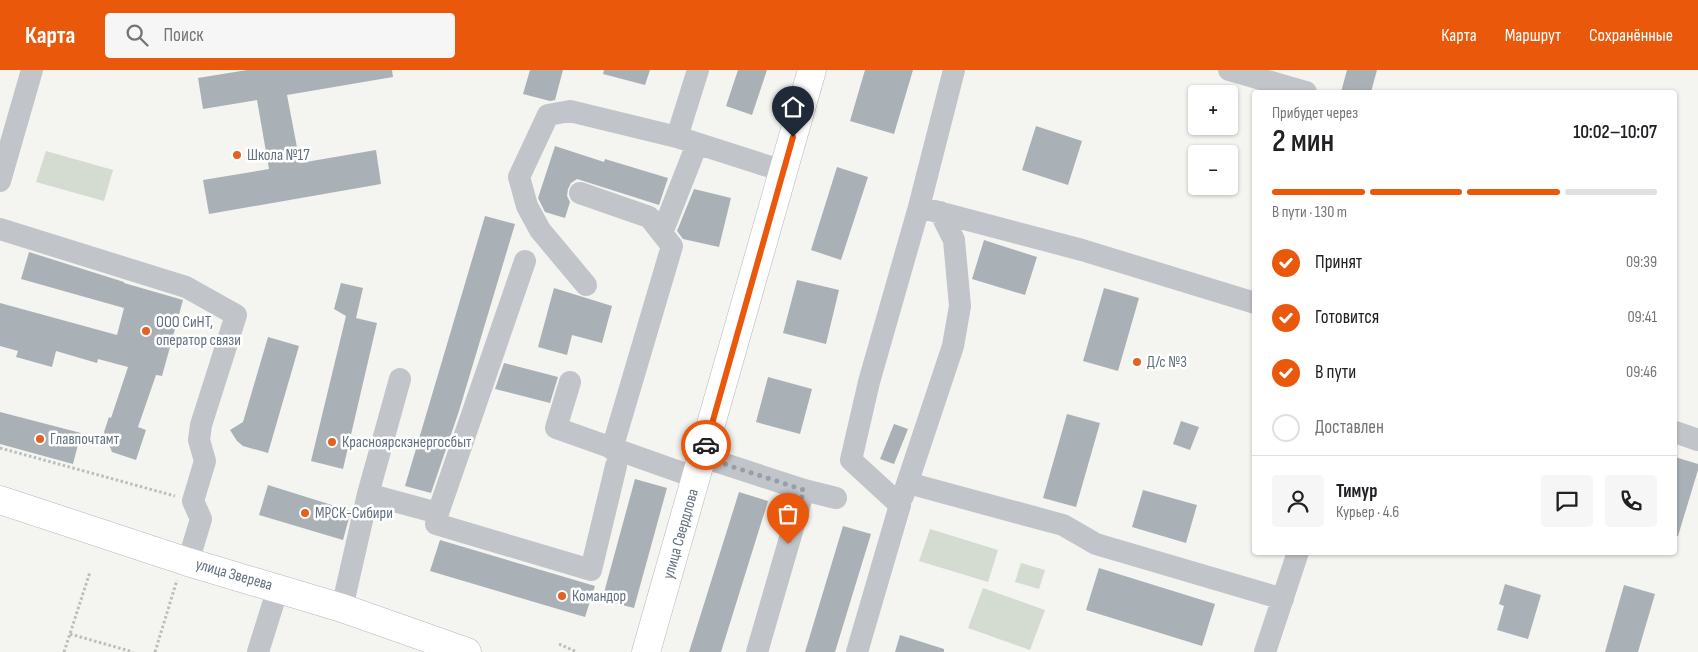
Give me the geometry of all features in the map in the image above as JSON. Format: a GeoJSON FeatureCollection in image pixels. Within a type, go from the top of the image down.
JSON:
{"type":"FeatureCollection","features":[{"type":"Feature","properties":{"kind":"main road","name":"улица Свердлова"},"geometry":{"type":"LineString","coordinates":[[646,652],[812,70]]}},
{"type":"Feature","properties":{"kind":"main road","name":"улица Зверева"},"geometry":{"type":"LineString","coordinates":[[0,500],[184,567],[278,588],[342,608],[467,652]]}},
{"type":"Feature","properties":{"kind":"street"},"geometry":{"type":"LineString","coordinates":[[0,181],[9,113],[32,70]]}},
{"type":"Feature","properties":{"kind":"street"},"geometry":{"type":"LineString","coordinates":[[662,233],[687,141],[698,70]]}},
{"type":"Feature","properties":{"kind":"street"},"geometry":{"type":"LineString","coordinates":[[900,505],[851,460],[869,382],[919,206],[954,70]]}},
{"type":"Feature","properties":{"kind":"street"},"geometry":{"type":"LineString","coordinates":[[1229,70],[1299,90]]}},
{"type":"Feature","properties":{"kind":"street"},"geometry":{"type":"LineString","coordinates":[[586,285],[540,230],[527,206],[519,177],[548,115],[570,111],[687,141],[783,171]]}},
{"type":"Feature","properties":{"kind":"street"},"geometry":{"type":"LineString","coordinates":[[525,260],[438,513],[436,524],[591,570],[614,457],[672,246],[649,217],[580,193]]}},
{"type":"Feature","properties":{"kind":"street"},"geometry":{"type":"LineString","coordinates":[[919,206],[1082,250],[1252,302]]}},
{"type":"Feature","properties":{"kind":"street"},"geometry":{"type":"LineString","coordinates":[[858,652],[900,505],[954,346],[960,306],[954,240],[940,212]]}},
{"type":"Feature","properties":{"kind":"street"},"geometry":{"type":"LineString","coordinates":[[0,229],[186,288],[236,314],[201,425],[199,440],[205,461],[193,501],[201,519],[184,567]]}},
{"type":"Feature","properties":{"kind":"street"},"geometry":{"type":"LineString","coordinates":[[342,608],[368,494],[400,379]]}},
{"type":"Feature","properties":{"kind":"street"},"geometry":{"type":"LineString","coordinates":[[570,382],[556,428],[614,457],[700,467],[836,498]]}},
{"type":"Feature","properties":{"kind":"street"},"geometry":{"type":"LineString","coordinates":[[1677,433],[1698,440]]}},
{"type":"Feature","properties":{"kind":"street"},"geometry":{"type":"LineString","coordinates":[[908,483],[1063,525],[1096,544],[1283,600]]}},
{"type":"Feature","properties":{"kind":"street"},"geometry":{"type":"LineString","coordinates":[[757,652],[804,490]]}},
{"type":"Feature","properties":{"kind":"street"},"geometry":{"type":"LineString","coordinates":[[368,494],[438,513]]}},
{"type":"Feature","properties":{"kind":"street"},"geometry":{"type":"LineString","coordinates":[[1265,652],[1297,555]]}},
{"type":"Feature","properties":{"kind":"street"},"geometry":{"type":"LineString","coordinates":[[258,652],[278,588]]}},
{"type":"Feature","properties":{"kind":"path"},"geometry":{"type":"LineString","coordinates":[[0,448],[193,501]]}},
{"type":"Feature","properties":{"kind":"path"},"geometry":{"type":"LineString","coordinates":[[155,652],[184,567]]}},
{"type":"Feature","properties":{"kind":"path"},"geometry":{"type":"LineString","coordinates":[[64,652],[90,572]]}},
{"type":"Feature","properties":{"kind":"path"},"geometry":{"type":"LineString","coordinates":[[70,634],[133,652]]}},
{"type":"Feature","properties":{"kind":"path"},"geometry":{"type":"LineString","coordinates":[[559,644],[577,652]]}},
{"type":"Feature","properties":{"kind":"shaded area"},"geometry":{"type":"Polygon","coordinates":[[[46,151],[113,170],[104,201],[36,182],[46,151]]]}},
{"type":"Feature","properties":{"kind":"shaded area"},"geometry":{"type":"Polygon","coordinates":[[[930,529],[998,550],[988,582],[919,561],[930,529]]]}},
{"type":"Feature","properties":{"kind":"shaded area"},"geometry":{"type":"Polygon","coordinates":[[[1021,563],[1045,570],[1039,589],[1015,582],[1021,563]]]}},
{"type":"Feature","properties":{"kind":"shaded area"},"geometry":{"type":"Polygon","coordinates":[[[983,588],[1045,610],[1030,650],[968,628],[983,588]]]}},
{"type":"Feature","properties":{"kind":"building"},"geometry":{"type":"Polygon","coordinates":[[[247,70],[392,70],[393,77],[287,95],[300,163],[376,150],[381,184],[209,214],[203,180],[269,169],[257,100],[203,109],[198,78],[247,70]]]}},
{"type":"Feature","properties":{"kind":"building"},"geometry":{"type":"Polygon","coordinates":[[[530,70],[563,70],[555,100],[550,101],[523,94],[530,70]]]}},
{"type":"Feature","properties":{"kind":"building"},"geometry":{"type":"Polygon","coordinates":[[[604,70],[650,70],[645,85],[603,74],[604,70]]]}},
{"type":"Feature","properties":{"kind":"building"},"geometry":{"type":"Polygon","coordinates":[[[738,70],[767,70],[752,115],[726,106],[738,70]]]}},
{"type":"Feature","properties":{"kind":"building"},"geometry":{"type":"Polygon","coordinates":[[[865,70],[913,70],[894,134],[850,121],[865,70]]]}},
{"type":"Feature","properties":{"kind":"building"},"geometry":{"type":"Polygon","coordinates":[[[1347,70],[1377,70],[1372,90],[1342,90],[1347,70]]]}},
{"type":"Feature","properties":{"kind":"building"},"geometry":{"type":"Polygon","coordinates":[[[1036,126],[1082,141],[1068,185],[1022,170],[1036,126]]]}},
{"type":"Feature","properties":{"kind":"building"},"geometry":{"type":"Polygon","coordinates":[[[555,146],[604,162],[605,159],[668,178],[659,205],[577,179],[571,183],[568,189],[567,196],[570,202],[565,218],[545,212],[538,198],[555,146]]]}},
{"type":"Feature","properties":{"kind":"building"},"geometry":{"type":"Polygon","coordinates":[[[837,167],[868,177],[841,260],[811,250],[837,167]]]}},
{"type":"Feature","properties":{"kind":"building"},"geometry":{"type":"Polygon","coordinates":[[[694,189],[731,198],[719,247],[683,239],[677,231],[694,189]]]}},
{"type":"Feature","properties":{"kind":"building"},"geometry":{"type":"Polygon","coordinates":[[[485,216],[515,224],[459,411],[431,493],[405,486],[485,216]]]}},
{"type":"Feature","properties":{"kind":"building"},"geometry":{"type":"Polygon","coordinates":[[[984,240],[1037,257],[1025,295],[972,279],[984,240]]]}},
{"type":"Feature","properties":{"kind":"building"},"geometry":{"type":"Polygon","coordinates":[[[29,252],[183,300],[162,376],[156,375],[138,427],[146,430],[136,460],[112,452],[104,432],[109,417],[111,418],[128,367],[98,359],[97,363],[56,351],[52,367],[16,357],[18,351],[0,346],[0,303],[117,335],[124,308],[21,279],[29,252]]]}},
{"type":"Feature","properties":{"kind":"building"},"geometry":{"type":"Polygon","coordinates":[[[797,280],[839,290],[826,344],[783,333],[797,280]]]}},
{"type":"Feature","properties":{"kind":"building"},"geometry":{"type":"Polygon","coordinates":[[[341,283],[363,288],[356,318],[377,323],[343,469],[311,461],[346,316],[334,309],[341,283]]]}},
{"type":"Feature","properties":{"kind":"building"},"geometry":{"type":"Polygon","coordinates":[[[554,288],[612,306],[602,343],[572,335],[567,355],[538,347],[554,288]]]}},
{"type":"Feature","properties":{"kind":"building"},"geometry":{"type":"Polygon","coordinates":[[[1104,288],[1139,298],[1118,371],[1083,361],[1104,288]]]}},
{"type":"Feature","properties":{"kind":"building"},"geometry":{"type":"Polygon","coordinates":[[[268,337],[299,346],[268,453],[243,446],[237,441],[230,430],[243,422],[268,337]]]}},
{"type":"Feature","properties":{"kind":"building"},"geometry":{"type":"Polygon","coordinates":[[[504,363],[558,377],[550,403],[495,389],[504,363]]]}},
{"type":"Feature","properties":{"kind":"building"},"geometry":{"type":"Polygon","coordinates":[[[768,377],[812,389],[800,434],[756,422],[768,377]]]}},
{"type":"Feature","properties":{"kind":"building","name":"Главпочтамт"},"geometry":{"type":"Polygon","coordinates":[[[0,412],[81,433],[73,464],[0,444],[0,412]]]}},
{"type":"Feature","properties":{"kind":"building"},"geometry":{"type":"Polygon","coordinates":[[[1067,414],[1100,423],[1076,507],[1043,498],[1067,414]]]}},
{"type":"Feature","properties":{"kind":"building"},"geometry":{"type":"Polygon","coordinates":[[[1181,421],[1199,427],[1190,450],[1173,444],[1181,421]]]}},
{"type":"Feature","properties":{"kind":"building"},"geometry":{"type":"Polygon","coordinates":[[[894,424],[908,429],[894,464],[880,459],[894,424]]]}},
{"type":"Feature","properties":{"kind":"building"},"geometry":{"type":"Polygon","coordinates":[[[1677,458],[1698,464],[1698,470],[1678,536],[1677,458]]]}},
{"type":"Feature","properties":{"kind":"building"},"geometry":{"type":"Polygon","coordinates":[[[635,479],[667,488],[634,608],[602,600],[635,479]]]}},
{"type":"Feature","properties":{"kind":"building","name":"МРСК-Сибири"},"geometry":{"type":"Polygon","coordinates":[[[268,485],[351,511],[343,540],[259,515],[268,485]]]}},
{"type":"Feature","properties":{"kind":"building"},"geometry":{"type":"Polygon","coordinates":[[[1143,490],[1197,505],[1186,543],[1132,527],[1143,490]]]}},
{"type":"Feature","properties":{"kind":"building"},"geometry":{"type":"Polygon","coordinates":[[[739,492],[768,501],[721,652],[689,652],[739,492]]]}},
{"type":"Feature","properties":{"kind":"building"},"geometry":{"type":"Polygon","coordinates":[[[843,526],[871,534],[835,652],[805,652],[843,526]]]}},
{"type":"Feature","properties":{"kind":"building"},"geometry":{"type":"Polygon","coordinates":[[[440,540],[595,586],[585,617],[430,571],[440,540]]]}},
{"type":"Feature","properties":{"kind":"building"},"geometry":{"type":"Polygon","coordinates":[[[1099,568],[1215,604],[1202,646],[1086,610],[1099,568]]]}},
{"type":"Feature","properties":{"kind":"building"},"geometry":{"type":"Polygon","coordinates":[[[1505,584],[1541,595],[1528,639],[1497,630],[1504,606],[1499,604],[1505,584]]]}},
{"type":"Feature","properties":{"kind":"building"},"geometry":{"type":"Polygon","coordinates":[[[1624,585],[1655,594],[1638,652],[1605,652],[1624,585]]]}},
{"type":"Feature","properties":{"kind":"building"},"geometry":{"type":"Polygon","coordinates":[[[900,635],[944,649],[944,652],[895,652],[900,635]]]}},
{"type":"Feature","properties":{"kind":"way so far"},"geometry":{"type":"LineString","coordinates":[[706,445],[703,457],[804,490],[788,544]]}},
{"type":"Feature","properties":{"kind":"place","name":"Школа №17"},"geometry":{"type":"Point","coordinates":[237,155]}},
{"type":"Feature","properties":{"kind":"place","name":"ООО СиНТ, оператор связи"},"geometry":{"type":"Point","coordinates":[146,331]}},
{"type":"Feature","properties":{"kind":"place","name":"Д/с №3"},"geometry":{"type":"Point","coordinates":[1137,362]}},
{"type":"Feature","properties":{"kind":"place","name":"Главпочтамт"},"geometry":{"type":"Point","coordinates":[40,439]}},
{"type":"Feature","properties":{"kind":"place","name":"Красноярскэнергосбыт"},"geometry":{"type":"Point","coordinates":[332,442]}},
{"type":"Feature","properties":{"kind":"place","name":"МРСК-Сибири"},"geometry":{"type":"Point","coordinates":[305,513]}},
{"type":"Feature","properties":{"kind":"place","name":"Командор"},"geometry":{"type":"Point","coordinates":[562,596]}},
{"type":"Feature","properties":{"kind":"route"},"geometry":{"type":"LineString","coordinates":[[706,445],[793,137]]}}]}
